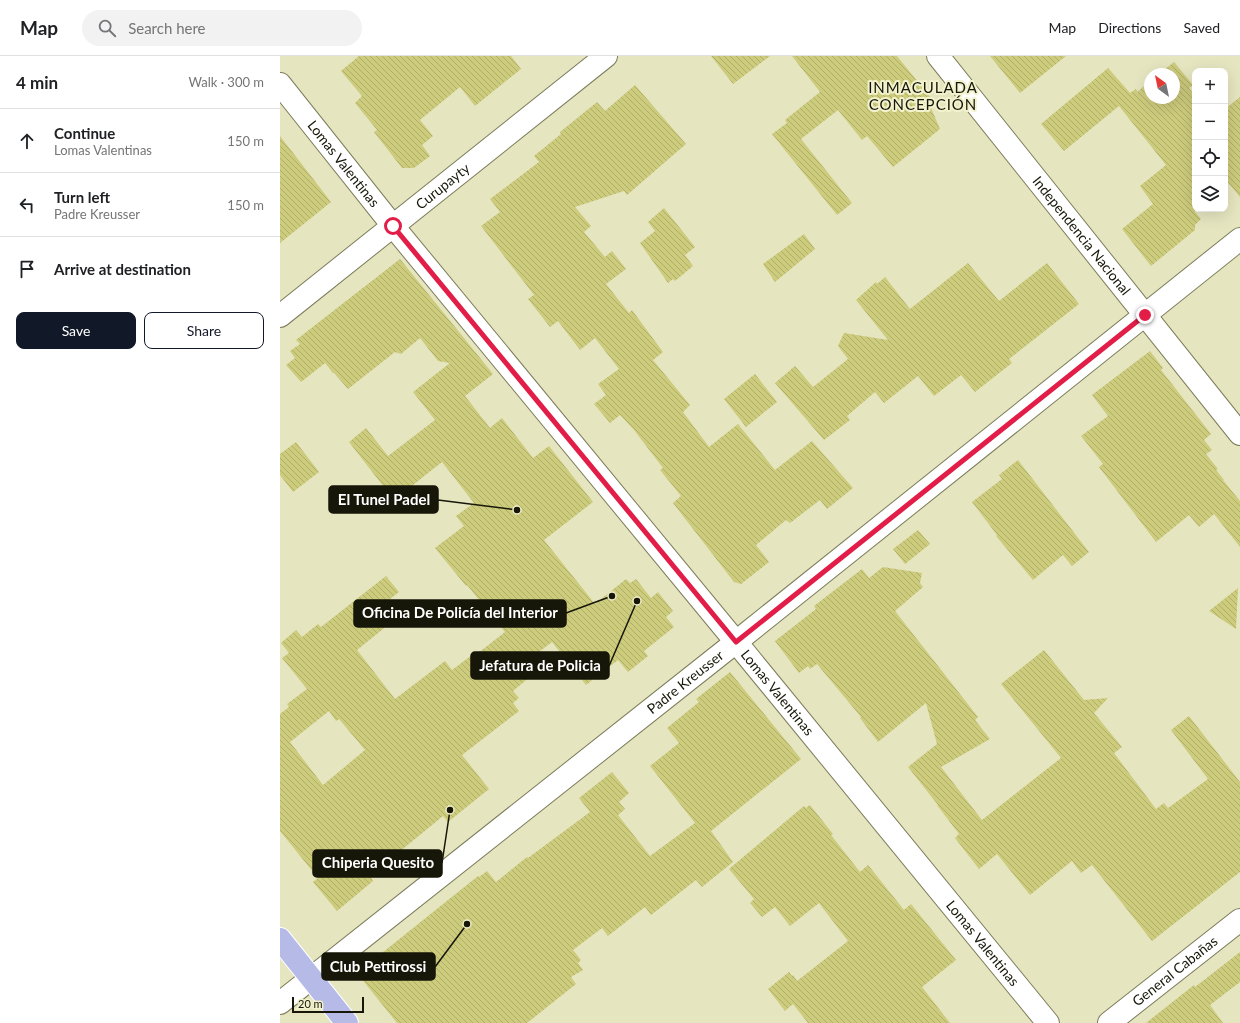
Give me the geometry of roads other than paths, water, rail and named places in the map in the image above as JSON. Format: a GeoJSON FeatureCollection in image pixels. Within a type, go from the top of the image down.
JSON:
{"type":"FeatureCollection","features":[{"type":"Feature","properties":{"kind":"main road"},"geometry":{"type":"LineString","coordinates":[[280,939],[347,1023]]}},
{"type":"Feature","properties":{"kind":"street","name":"Curupayty"},"geometry":{"type":"LineString","coordinates":[[280,316],[606,56]]}},
{"type":"Feature","properties":{"kind":"street","name":"Independencia Nacional"},"geometry":{"type":"LineString","coordinates":[[938,56],[1240,434]]}},
{"type":"Feature","properties":{"kind":"street","name":"Lomas Valentinas"},"geometry":{"type":"LineString","coordinates":[[280,84],[393,226],[1048,1023]]}},
{"type":"Feature","properties":{"kind":"street","name":"Padre Kreusser"},"geometry":{"type":"LineString","coordinates":[[280,1003],[736,642],[1240,239]]}},
{"type":"Feature","properties":{"kind":"street","name":"General Cabañas"},"geometry":{"type":"LineString","coordinates":[[1110,1023],[1240,920]]}},
{"type":"Feature","properties":{"kind":"place","name":"El Tunel Padel"},"geometry":{"type":"Point","coordinates":[517,510]}},
{"type":"Feature","properties":{"kind":"place","name":"Oficina De Policía del Interior"},"geometry":{"type":"Point","coordinates":[612,596]}},
{"type":"Feature","properties":{"kind":"place","name":"Jefatura de Policia"},"geometry":{"type":"Point","coordinates":[637,601]}},
{"type":"Feature","properties":{"kind":"place","name":"Chiperia Quesito"},"geometry":{"type":"Point","coordinates":[450,810]}},
{"type":"Feature","properties":{"kind":"place","name":"Club Pettirossi"},"geometry":{"type":"Point","coordinates":[467,924]}},
{"type":"Feature","properties":{"kind":"district","name":"INMACULADA CONCEPCIÓN"},"geometry":{"type":"Point","coordinates":[923,96]}}]}
